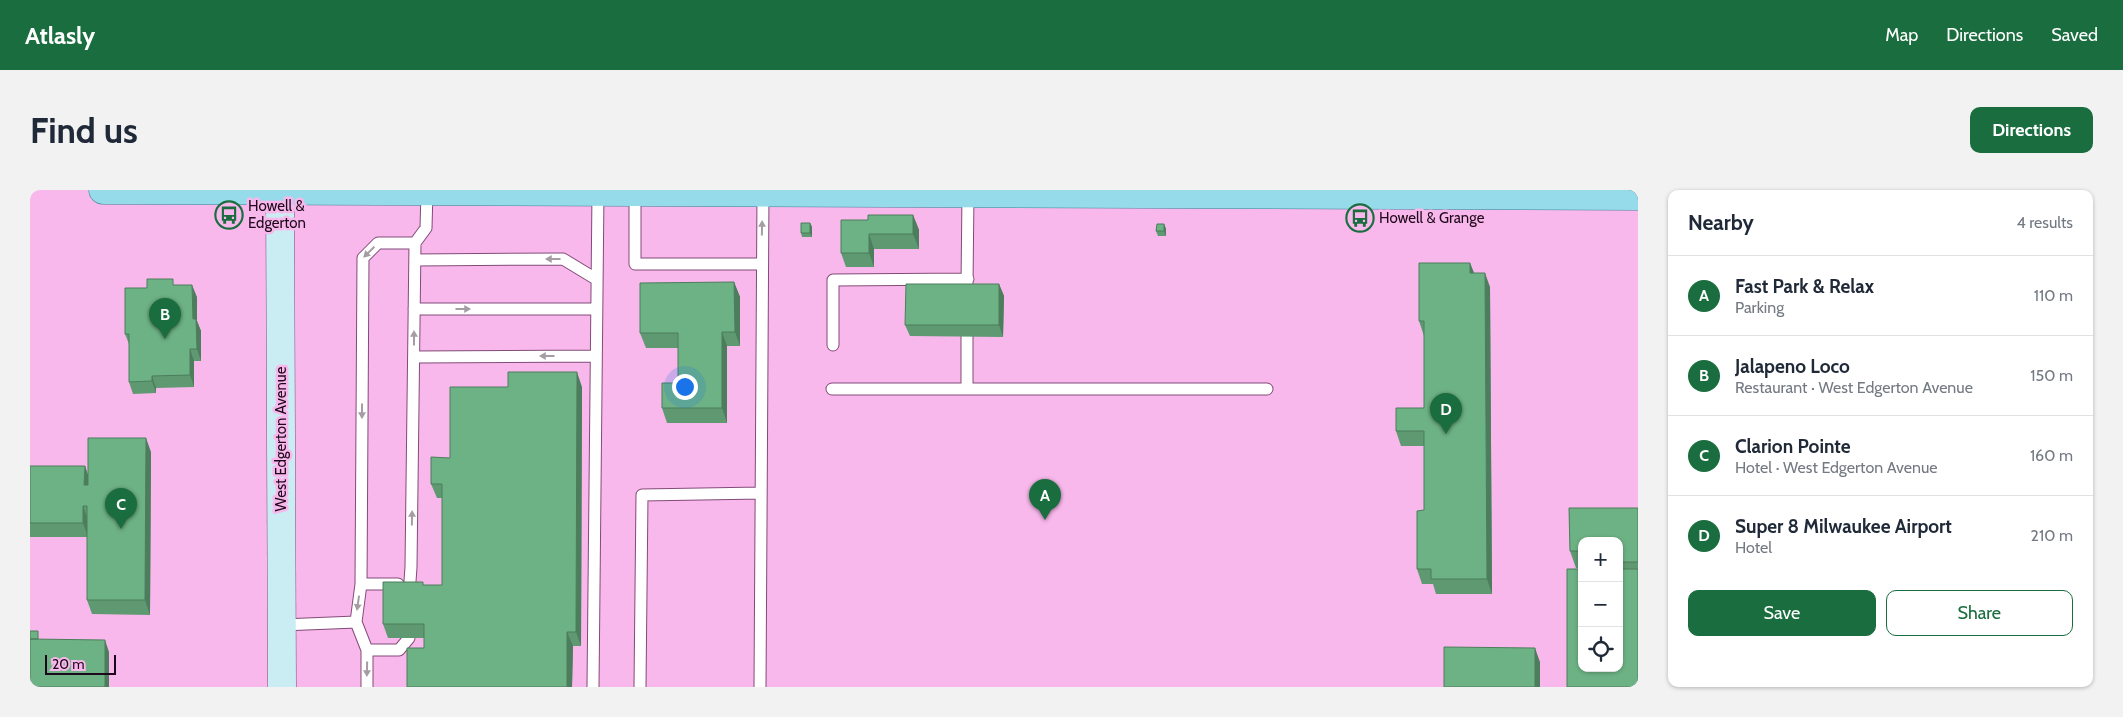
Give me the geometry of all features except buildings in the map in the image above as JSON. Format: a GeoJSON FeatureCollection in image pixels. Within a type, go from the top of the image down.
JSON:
{"type":"FeatureCollection","features":[{"type":"Feature","properties":{"kind":"main road"},"geometry":{"type":"LineString","coordinates":[[103,190],[1638,196]]}},
{"type":"Feature","properties":{"kind":"street","name":"West Edgerton Avenue"},"geometry":{"type":"LineString","coordinates":[[280,190],[282,687]]}},
{"type":"Feature","properties":{"kind":"lane"},"geometry":{"type":"LineString","coordinates":[[408,596],[410,584],[415,243],[426,228],[427,191]]}},
{"type":"Feature","properties":{"kind":"lane"},"geometry":{"type":"LineString","coordinates":[[593,687],[598,192]]}},
{"type":"Feature","properties":{"kind":"lane"},"geometry":{"type":"LineString","coordinates":[[634,192],[634,264],[762,264]]}},
{"type":"Feature","properties":{"kind":"lane"},"geometry":{"type":"LineString","coordinates":[[760,687],[763,192]]}},
{"type":"Feature","properties":{"kind":"lane"},"geometry":{"type":"LineString","coordinates":[[967,296],[968,193]]}},
{"type":"Feature","properties":{"kind":"lane"},"geometry":{"type":"LineString","coordinates":[[367,687],[367,650],[356,622],[361,584],[363,258],[378,243],[415,243]]}},
{"type":"Feature","properties":{"kind":"lane"},"geometry":{"type":"LineString","coordinates":[[415,260],[563,259],[596,279]]}},
{"type":"Feature","properties":{"kind":"lane"},"geometry":{"type":"LineString","coordinates":[[833,346],[833,280],[968,278]]}},
{"type":"Feature","properties":{"kind":"lane"},"geometry":{"type":"LineString","coordinates":[[414,309],[596,309]]}},
{"type":"Feature","properties":{"kind":"lane"},"geometry":{"type":"LineString","coordinates":[[967,337],[967,389]]}},
{"type":"Feature","properties":{"kind":"lane"},"geometry":{"type":"LineString","coordinates":[[414,357],[595,356]]}},
{"type":"Feature","properties":{"kind":"lane"},"geometry":{"type":"LineString","coordinates":[[832,389],[1267,390]]}},
{"type":"Feature","properties":{"kind":"lane"},"geometry":{"type":"LineString","coordinates":[[640,687],[642,495],[761,493]]}},
{"type":"Feature","properties":{"kind":"lane"},"geometry":{"type":"LineString","coordinates":[[361,584],[410,584]]}},
{"type":"Feature","properties":{"kind":"lane"},"geometry":{"type":"LineString","coordinates":[[282,625],[356,622]]}},
{"type":"Feature","properties":{"kind":"lane"},"geometry":{"type":"LineString","coordinates":[[367,650],[399,650],[408,638]]}},
{"type":"Feature","properties":{"kind":"place","name":"Howell & Edgerton"},"geometry":{"type":"Point","coordinates":[229,215]}},
{"type":"Feature","properties":{"kind":"place","name":"Howell & Grange"},"geometry":{"type":"Point","coordinates":[1360,218]}},
{"type":"Feature","properties":{"kind":"place","name":"Jalapeno Loco"},"geometry":{"type":"Point","coordinates":[165,339]}},
{"type":"Feature","properties":{"kind":"place","name":"Super 8 Milwaukee Airport"},"geometry":{"type":"Point","coordinates":[1446,434]}},
{"type":"Feature","properties":{"kind":"place","name":"Fast Park & Relax"},"geometry":{"type":"Point","coordinates":[1045,520]}},
{"type":"Feature","properties":{"kind":"place","name":"Clarion Pointe"},"geometry":{"type":"Point","coordinates":[121,529]}}]}
